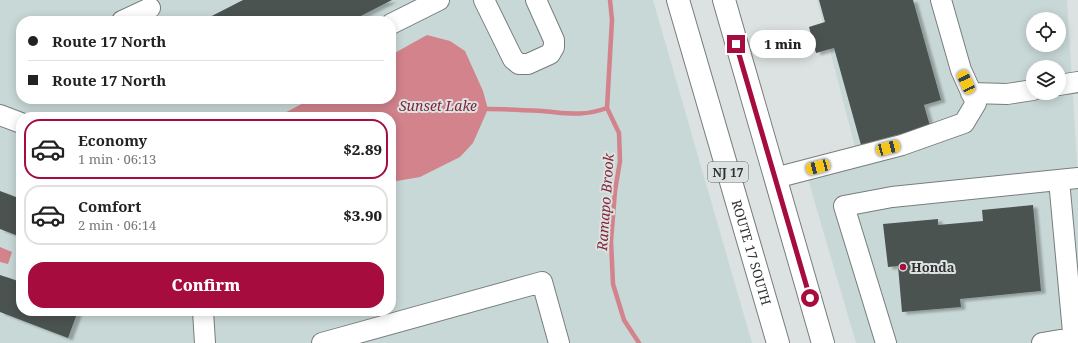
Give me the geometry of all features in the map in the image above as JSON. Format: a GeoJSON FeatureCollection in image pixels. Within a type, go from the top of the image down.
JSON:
{"type":"FeatureCollection","features":[{"type":"Feature","properties":{"kind":"highway","name":"ROUTE 17 SOUTH"},"geometry":{"type":"LineString","coordinates":[[678,0],[778,343]]}},
{"type":"Feature","properties":{"kind":"highway"},"geometry":{"type":"LineString","coordinates":[[724,0],[823,343]]}},
{"type":"Feature","properties":{"kind":"lane"},"geometry":{"type":"LineString","coordinates":[[396,22],[439,0]]}},
{"type":"Feature","properties":{"kind":"lane"},"geometry":{"type":"LineString","coordinates":[[484,0],[513,58],[519,64],[528,64],[550,54],[554,47],[554,40],[536,0]]}},
{"type":"Feature","properties":{"kind":"lane"},"geometry":{"type":"LineString","coordinates":[[775,178],[902,145],[964,123],[976,103],[961,70],[941,0]]}},
{"type":"Feature","properties":{"kind":"lane"},"geometry":{"type":"LineString","coordinates":[[135,16],[150,10]]}},
{"type":"Feature","properties":{"kind":"lane"},"geometry":{"type":"LineString","coordinates":[[1066,84],[1078,82]]}},
{"type":"Feature","properties":{"kind":"lane"},"geometry":{"type":"LineString","coordinates":[[971,93],[1007,94],[1026,91]]}},
{"type":"Feature","properties":{"kind":"lane"},"geometry":{"type":"LineString","coordinates":[[0,115],[16,121]]}},
{"type":"Feature","properties":{"kind":"lane"},"geometry":{"type":"LineString","coordinates":[[886,343],[844,206],[892,197],[1069,179],[1075,340],[1045,343]]}},
{"type":"Feature","properties":{"kind":"lane"},"geometry":{"type":"LineString","coordinates":[[322,343],[542,282],[558,343]]}},
{"type":"Feature","properties":{"kind":"lane"},"geometry":{"type":"LineString","coordinates":[[203,316],[205,343]]}},
{"type":"Feature","properties":{"kind":"shaded area"},"geometry":{"type":"Polygon","coordinates":[[[0,0],[653,0],[752,343],[0,343],[0,0]]]}},
{"type":"Feature","properties":{"kind":"shaded area"},"geometry":{"type":"Polygon","coordinates":[[[817,0],[1067,0],[1078,178],[1078,343],[856,343],[803,162],[855,147],[817,0]]]}},
{"type":"Feature","properties":{"kind":"water","name":"Sunset Lake"},"geometry":{"type":"Polygon","coordinates":[[[427,35],[450,41],[465,51],[483,91],[488,109],[473,143],[460,157],[420,177],[396,181],[396,112],[286,112],[302,104],[396,104],[396,52],[427,35]]]}},
{"type":"Feature","properties":{"kind":"water"},"geometry":{"type":"Polygon","coordinates":[[[0,247],[12,252],[8,264],[0,262],[0,247]]]}},
{"type":"Feature","properties":{"kind":"building"},"geometry":{"type":"Polygon","coordinates":[[[243,0],[392,0],[361,16],[212,16],[243,0]]]}},
{"type":"Feature","properties":{"kind":"building"},"geometry":{"type":"Polygon","coordinates":[[[819,0],[913,0],[941,100],[924,105],[930,126],[861,145],[834,48],[816,53],[809,27],[825,22],[819,0]]]}},
{"type":"Feature","properties":{"kind":"building"},"geometry":{"type":"Polygon","coordinates":[[[0,191],[16,197],[16,235],[0,229],[0,191]]]}},
{"type":"Feature","properties":{"kind":"building"},"geometry":{"type":"Polygon","coordinates":[[[1033,205],[1041,291],[960,299],[961,307],[902,312],[898,266],[888,267],[883,224],[938,219],[938,225],[983,221],[982,210],[1033,205]]]}},
{"type":"Feature","properties":{"kind":"building"},"geometry":{"type":"Polygon","coordinates":[[[0,275],[16,280],[16,316],[76,316],[68,338],[0,312],[0,275]]]}},
{"type":"Feature","properties":{"kind":"waterway","name":"Ramapo Brook"},"geometry":{"type":"LineString","coordinates":[[488,109],[528,110],[574,114],[590,113],[607,108],[612,20],[610,0]]}},
{"type":"Feature","properties":{"kind":"waterway","name":"Ramapo Brook"},"geometry":{"type":"LineString","coordinates":[[607,108],[619,133],[620,161],[615,191],[611,241],[613,284],[624,320],[639,343]]}},
{"type":"Feature","properties":{"kind":"place","name":"Honda"},"geometry":{"type":"Point","coordinates":[903,267]}},
{"type":"Feature","properties":{"kind":"route"},"geometry":{"type":"LineString","coordinates":[[736,44],[810,298]]}}]}
